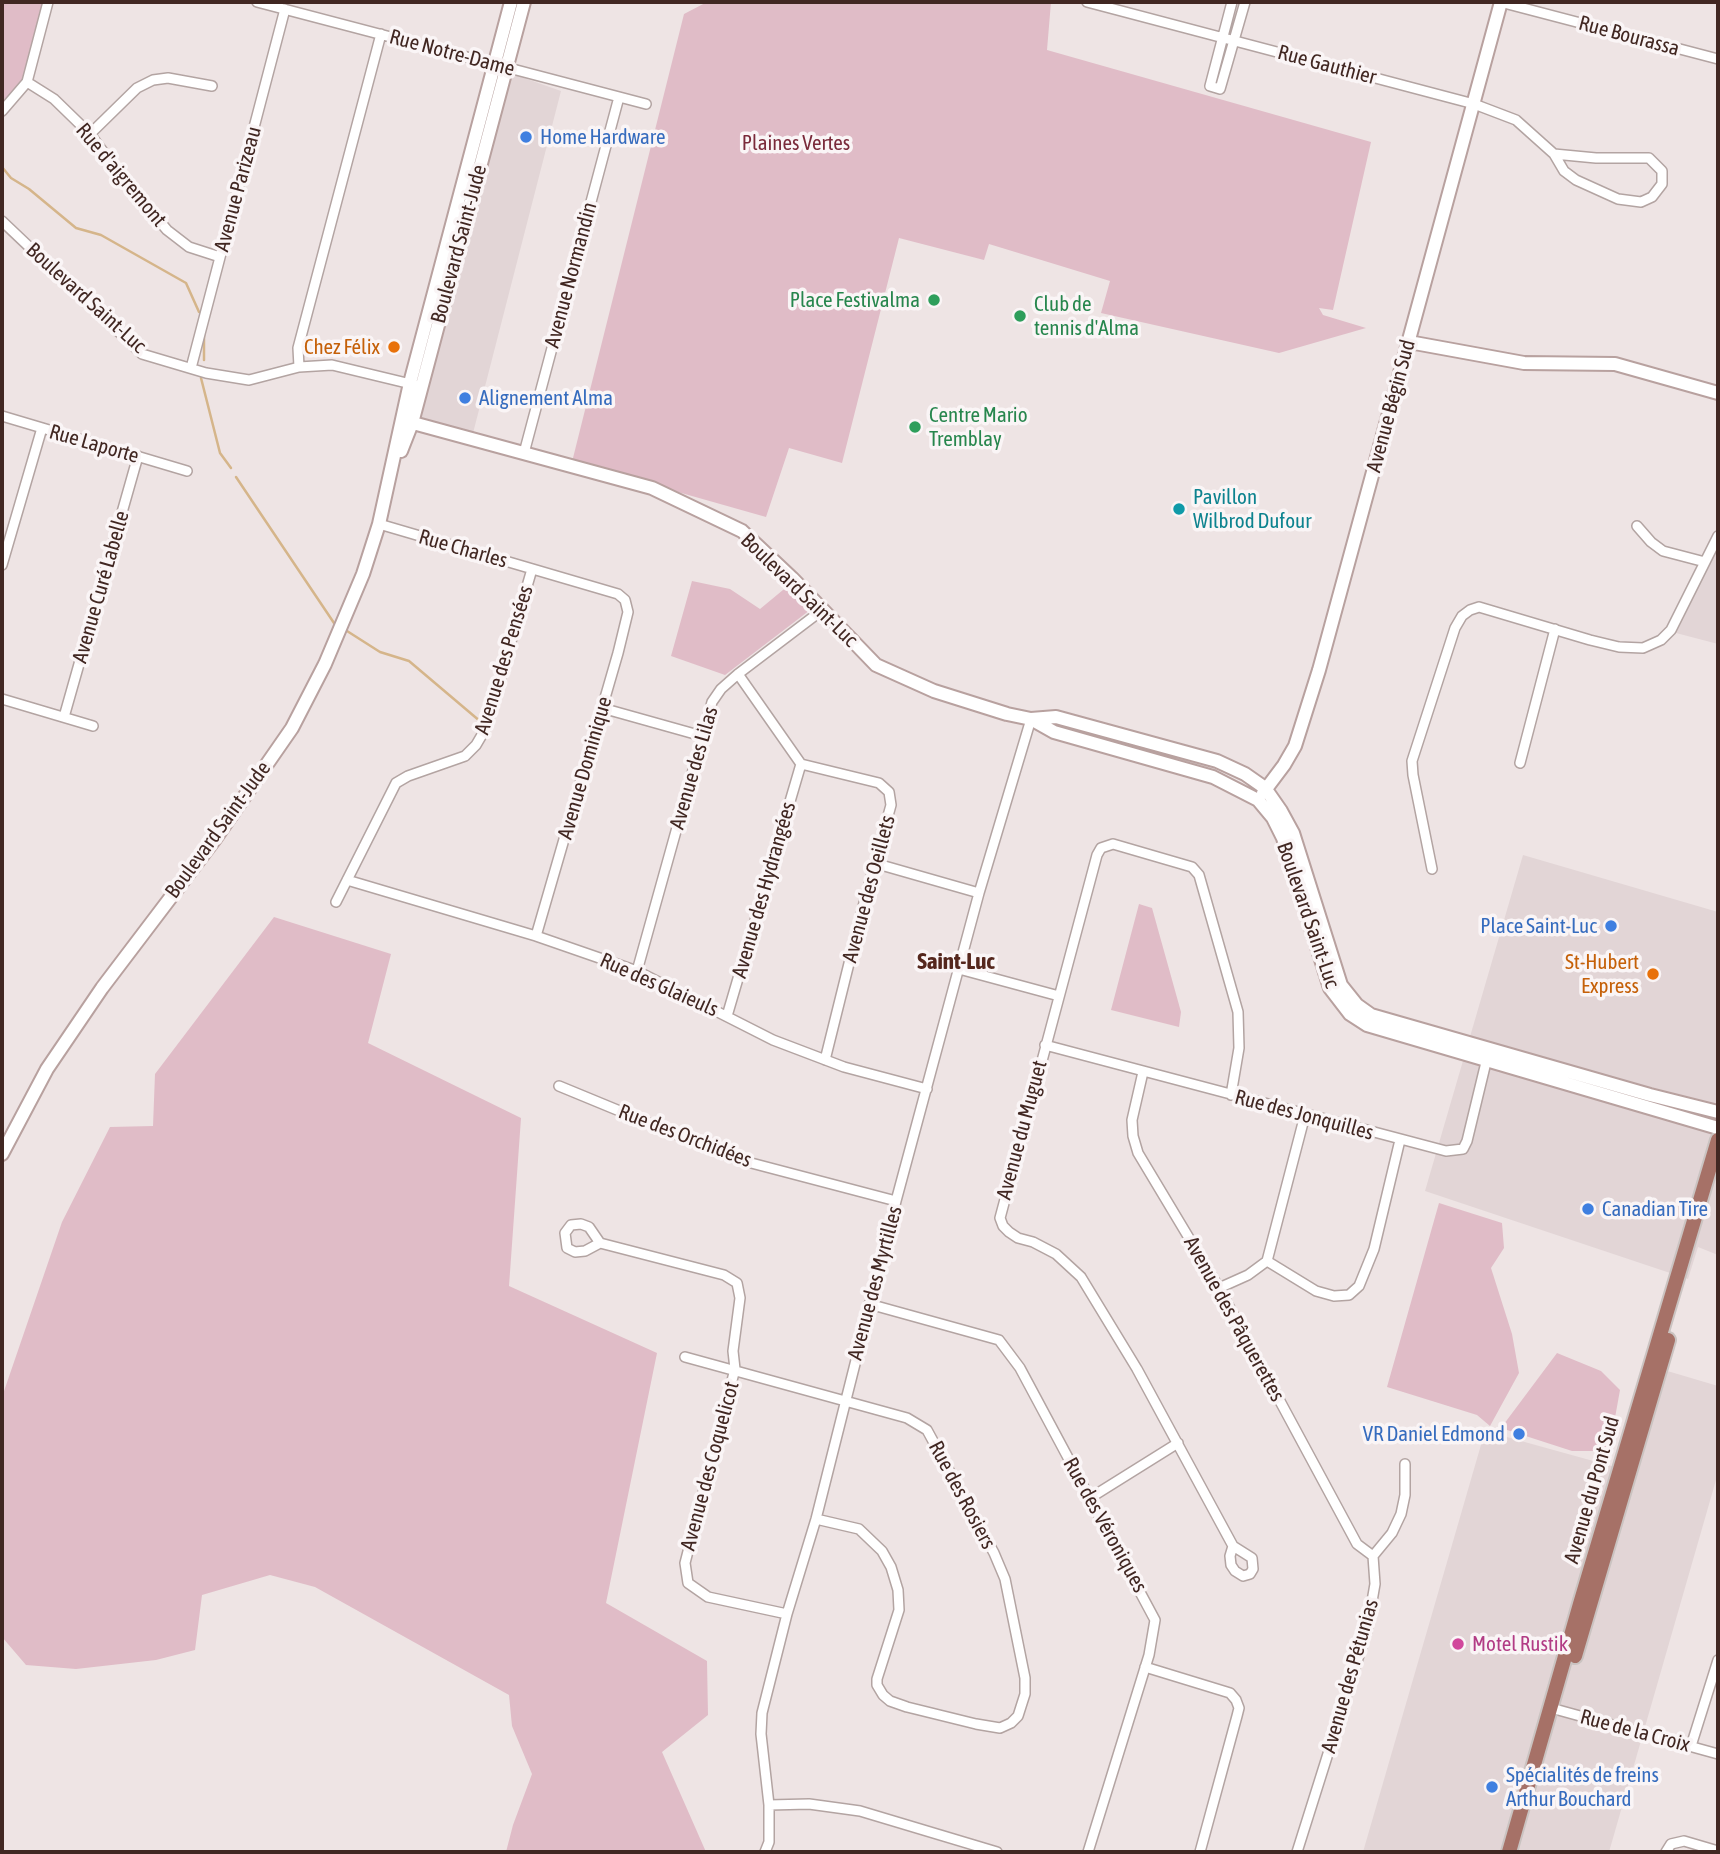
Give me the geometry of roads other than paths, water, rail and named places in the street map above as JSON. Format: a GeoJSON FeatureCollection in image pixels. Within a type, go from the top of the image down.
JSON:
{"type":"FeatureCollection","features":[{"type":"Feature","properties":{"kind":"main road","name":"Avenue du Pont Sud"},"geometry":{"type":"LineString","coordinates":[[1517,1852],[1650,1364],[1718,1140]]}},
{"type":"Feature","properties":{"kind":"main road","name":"Avenue du Pont Sud"},"geometry":{"type":"LineString","coordinates":[[1509,1852],[1623,1498],[1718,1164]]}},
{"type":"Feature","properties":{"kind":"street"},"geometry":{"type":"LineString","coordinates":[[2,111],[27,82],[48,2]]}},
{"type":"Feature","properties":{"kind":"street","name":"Rue Notre-Dame"},"geometry":{"type":"LineString","coordinates":[[257,2],[646,104]]}},
{"type":"Feature","properties":{"kind":"street","name":"Boulevard Saint-Jude"},"geometry":{"type":"LineString","coordinates":[[2,1154],[7,1134],[47,1069],[95,998],[215,839],[292,728],[325,664],[358,587],[379,524],[500,66],[512,2]]}},
{"type":"Feature","properties":{"kind":"street","name":"Boulevard Saint-Jude"},"geometry":{"type":"LineString","coordinates":[[500,66],[524,2]]}},
{"type":"Feature","properties":{"kind":"street","name":"Rue Gauthier"},"geometry":{"type":"LineString","coordinates":[[1087,2],[1474,104],[1517,120],[1554,155],[1564,171],[1576,180],[1618,199],[1641,202],[1653,197],[1661,184],[1661,171],[1649,158],[1554,155]]}},
{"type":"Feature","properties":{"kind":"street"},"geometry":{"type":"LineString","coordinates":[[1232,2],[1210,86],[1220,89],[1245,2]]}},
{"type":"Feature","properties":{"kind":"street","name":"Rue Bourassa"},"geometry":{"type":"LineString","coordinates":[[1500,2],[1718,60]]}},
{"type":"Feature","properties":{"kind":"street","name":"Avenue Bégin Sud"},"geometry":{"type":"LineString","coordinates":[[1262,794],[1284,765],[1303,721],[1500,2]]}},
{"type":"Feature","properties":{"kind":"street","name":"Avenue Parizeau"},"geometry":{"type":"LineString","coordinates":[[191,368],[285,9]]}},
{"type":"Feature","properties":{"kind":"street"},"geometry":{"type":"LineString","coordinates":[[299,367],[298,348],[381,34]]}},
{"type":"Feature","properties":{"kind":"street"},"geometry":{"type":"LineString","coordinates":[[90,134],[137,89],[153,80],[168,78],[212,86]]}},
{"type":"Feature","properties":{"kind":"street","name":"Rue d'aigremont"},"geometry":{"type":"LineString","coordinates":[[27,82],[54,99],[90,134],[167,230],[189,247],[220,257]]}},
{"type":"Feature","properties":{"kind":"street","name":"Avenue Normandin"},"geometry":{"type":"LineString","coordinates":[[524,453],[618,97]]}},
{"type":"Feature","properties":{"kind":"street","name":"Boulevard Saint-Luc"},"geometry":{"type":"LineString","coordinates":[[2,221],[142,354],[206,373],[249,380],[299,367],[332,365],[416,385]]}},
{"type":"Feature","properties":{"kind":"street"},"geometry":{"type":"LineString","coordinates":[[1409,342],[1524,363],[1615,364],[1718,393]]}},
{"type":"Feature","properties":{"kind":"street","name":"Rue Laporte"},"geometry":{"type":"LineString","coordinates":[[2,416],[187,471]]}},
{"type":"Feature","properties":{"kind":"street","name":"Boulevard Saint-Luc"},"geometry":{"type":"LineString","coordinates":[[407,421],[652,488],[742,531],[792,578],[876,665],[934,691],[1007,715],[1031,719],[1056,716],[1217,761],[1245,774],[1262,794],[1282,811],[1293,833],[1341,985],[1348,995],[1371,1015],[1718,1128]]}},
{"type":"Feature","properties":{"kind":"street"},"geometry":{"type":"LineString","coordinates":[[2,565],[42,428]]}},
{"type":"Feature","properties":{"kind":"street","name":"Avenue Curé Labelle"},"geometry":{"type":"LineString","coordinates":[[64,717],[138,456]]}},
{"type":"Feature","properties":{"kind":"street","name":"Rue Charles"},"geometry":{"type":"LineString","coordinates":[[379,524],[618,594],[625,600]]}},
{"type":"Feature","properties":{"kind":"street"},"geometry":{"type":"LineString","coordinates":[[1637,526],[1663,551],[1705,562]]}},
{"type":"Feature","properties":{"kind":"street"},"geometry":{"type":"LineString","coordinates":[[1432,869],[1412,761],[1455,628],[1462,616],[1479,607],[1619,647],[1643,648],[1661,640],[1671,630],[1718,536]]}},
{"type":"Feature","properties":{"kind":"street","name":"Avenue des Pensées"},"geometry":{"type":"LineString","coordinates":[[347,880],[397,783],[408,776],[465,756],[476,745],[486,728],[532,569]]}},
{"type":"Feature","properties":{"kind":"street","name":"Avenue Dominique"},"geometry":{"type":"LineString","coordinates":[[536,936],[628,612],[625,600]]}},
{"type":"Feature","properties":{"kind":"street","name":"Avenue des Lilas"},"geometry":{"type":"LineString","coordinates":[[638,971],[712,702],[721,689],[738,674],[821,611]]}},
{"type":"Feature","properties":{"kind":"street"},"geometry":{"type":"LineString","coordinates":[[1520,764],[1555,629]]}},
{"type":"Feature","properties":{"kind":"street"},"geometry":{"type":"LineString","coordinates":[[738,674],[801,764]]}},
{"type":"Feature","properties":{"kind":"street"},"geometry":{"type":"LineString","coordinates":[[2,699],[93,726]]}},
{"type":"Feature","properties":{"kind":"street"},"geometry":{"type":"LineString","coordinates":[[602,708],[702,736]]}},
{"type":"Feature","properties":{"kind":"street","name":"Avenue des Myrtilles"},"geometry":{"type":"LineString","coordinates":[[765,1852],[769,1842],[769,1805],[761,1734],[762,1713],[787,1614],[816,1519],[844,1400],[979,893],[1031,719]]}},
{"type":"Feature","properties":{"kind":"street","name":"Avenue des Oeillets"},"geometry":{"type":"LineString","coordinates":[[801,764],[879,783],[889,792],[891,805],[825,1060]]}},
{"type":"Feature","properties":{"kind":"street","name":"Avenue des Hydrangées"},"geometry":{"type":"LineString","coordinates":[[727,1016],[801,764]]}},
{"type":"Feature","properties":{"kind":"street","name":"Avenue du Muguet"},"geometry":{"type":"LineString","coordinates":[[1231,1095],[1239,1048],[1238,1012],[1199,875],[1192,867],[1113,844],[1101,848],[1045,1045],[1000,1218],[1009,1232],[1056,1254],[1081,1277],[1104,1311],[1233,1546]]}},
{"type":"Feature","properties":{"kind":"street"},"geometry":{"type":"LineString","coordinates":[[874,863],[979,893]]}},
{"type":"Feature","properties":{"kind":"street"},"geometry":{"type":"LineString","coordinates":[[336,902],[347,880]]}},
{"type":"Feature","properties":{"kind":"street","name":"Rue des Glaieuls"},"geometry":{"type":"LineString","coordinates":[[347,880],[536,936],[638,971],[773,1040],[825,1060],[927,1089]]}},
{"type":"Feature","properties":{"kind":"street"},"geometry":{"type":"LineString","coordinates":[[959,969],[1059,996]]}},
{"type":"Feature","properties":{"kind":"street","name":"Rue des Jonquilles"},"geometry":{"type":"LineString","coordinates":[[1045,1045],[1446,1152],[1463,1149],[1488,1054]]}},
{"type":"Feature","properties":{"kind":"street","name":"Boulevard Saint-Luc"},"geometry":{"type":"LineString","coordinates":[[1488,1054],[1718,1112]]}},
{"type":"Feature","properties":{"kind":"street","name":"Avenue des Pâquerettes"},"geometry":{"type":"LineString","coordinates":[[1143,1072],[1132,1120],[1138,1153],[1219,1288],[1357,1544],[1373,1556]]}},
{"type":"Feature","properties":{"kind":"street","name":"Rue des Orchidées"},"geometry":{"type":"LineString","coordinates":[[559,1086],[736,1159],[896,1201]]}},
{"type":"Feature","properties":{"kind":"street"},"geometry":{"type":"LineString","coordinates":[[1219,1288],[1248,1275],[1267,1261],[1305,1115]]}},
{"type":"Feature","properties":{"kind":"street"},"geometry":{"type":"LineString","coordinates":[[1267,1261],[1316,1291],[1334,1296],[1349,1295],[1359,1286],[1374,1249],[1400,1140]]}},
{"type":"Feature","properties":{"kind":"street","name":"Avenue des Coquelicot"},"geometry":{"type":"LineString","coordinates":[[600,1243],[724,1275],[737,1283],[740,1298],[733,1351],[735,1369],[685,1563],[688,1583],[708,1597],[787,1614]]}},
{"type":"Feature","properties":{"kind":"street","name":"Rue des Véroniques"},"geometry":{"type":"LineString","coordinates":[[869,1304],[999,1340],[1020,1368],[1155,1620],[1145,1667],[1088,1852]]}},
{"type":"Feature","properties":{"kind":"street","name":"Rue des Rosiers"},"geometry":{"type":"LineString","coordinates":[[685,1357],[907,1418],[927,1430],[994,1553],[1005,1579],[1025,1678],[1025,1693],[1018,1716],[1011,1723],[1000,1728],[976,1724],[907,1707],[890,1701],[883,1695],[877,1685],[877,1679],[899,1610],[898,1590],[891,1567],[882,1551],[859,1529],[816,1519]]}},
{"type":"Feature","properties":{"kind":"street"},"geometry":{"type":"LineString","coordinates":[[1090,1498],[1178,1443]]}},
{"type":"Feature","properties":{"kind":"street"},"geometry":{"type":"LineString","coordinates":[[1373,1556],[1392,1533],[1401,1514],[1405,1495],[1405,1464]]}},
{"type":"Feature","properties":{"kind":"street","name":"Avenue des Pétunias"},"geometry":{"type":"LineString","coordinates":[[1297,1852],[1367,1630],[1375,1584],[1373,1556]]}},
{"type":"Feature","properties":{"kind":"street"},"geometry":{"type":"LineString","coordinates":[[1691,1746],[1718,1660]]}},
{"type":"Feature","properties":{"kind":"street"},"geometry":{"type":"LineString","coordinates":[[1145,1667],[1230,1693],[1239,1708],[1200,1852]]}},
{"type":"Feature","properties":{"kind":"street","name":"Rue de la Croix"},"geometry":{"type":"LineString","coordinates":[[1555,1709],[1718,1754]]}},
{"type":"Feature","properties":{"kind":"street"},"geometry":{"type":"LineString","coordinates":[[769,1805],[809,1804],[860,1811],[998,1852]]}},
{"type":"Feature","properties":{"kind":"street"},"geometry":{"type":"LineString","coordinates":[[1668,1848],[1684,1841],[1718,1851]]}},
{"type":"Feature","properties":{"kind":"waterway"},"geometry":{"type":"LineString","coordinates":[[2,167],[11,178],[29,189],[76,228],[101,235],[186,283],[199,312]]}},
{"type":"Feature","properties":{"kind":"waterway"},"geometry":{"type":"LineString","coordinates":[[204,335],[204,360]]}},
{"type":"Feature","properties":{"kind":"waterway"},"geometry":{"type":"LineString","coordinates":[[201,378],[220,453],[231,468]]}},
{"type":"Feature","properties":{"kind":"waterway"},"geometry":{"type":"LineString","coordinates":[[236,477],[334,623]]}},
{"type":"Feature","properties":{"kind":"waterway"},"geometry":{"type":"LineString","coordinates":[[347,631],[380,652],[409,661],[481,722]]}},
{"type":"Feature","properties":{"kind":"place","name":"Home Hardware"},"geometry":{"type":"Point","coordinates":[526,137]}},
{"type":"Feature","properties":{"kind":"place","name":"Place Festivalma"},"geometry":{"type":"Point","coordinates":[934,300]}},
{"type":"Feature","properties":{"kind":"place","name":"Club de tennis d'Alma"},"geometry":{"type":"Point","coordinates":[1020,316]}},
{"type":"Feature","properties":{"kind":"place","name":"Chez Félix"},"geometry":{"type":"Point","coordinates":[394,347]}},
{"type":"Feature","properties":{"kind":"place","name":"Alignement Alma"},"geometry":{"type":"Point","coordinates":[465,398]}},
{"type":"Feature","properties":{"kind":"place","name":"Centre Mario Tremblay"},"geometry":{"type":"Point","coordinates":[915,427]}},
{"type":"Feature","properties":{"kind":"place","name":"Pavillon Wilbrod Dufour"},"geometry":{"type":"Point","coordinates":[1179,509]}},
{"type":"Feature","properties":{"kind":"place","name":"Place Saint-Luc"},"geometry":{"type":"Point","coordinates":[1611,926]}},
{"type":"Feature","properties":{"kind":"place","name":"St-Hubert Express"},"geometry":{"type":"Point","coordinates":[1653,974]}},
{"type":"Feature","properties":{"kind":"place","name":"Canadian Tire"},"geometry":{"type":"Point","coordinates":[1588,1209]}},
{"type":"Feature","properties":{"kind":"place","name":"VR Daniel Edmond"},"geometry":{"type":"Point","coordinates":[1519,1434]}},
{"type":"Feature","properties":{"kind":"place","name":"Motel Rustik"},"geometry":{"type":"Point","coordinates":[1458,1644]}},
{"type":"Feature","properties":{"kind":"place","name":"Spécialités de freins Arthur Bouchard"},"geometry":{"type":"Point","coordinates":[1492,1787]}},
{"type":"Feature","properties":{"kind":"district","name":"Saint-Luc"},"geometry":{"type":"Point","coordinates":[956,962]}},
{"type":"Feature","properties":{"kind":"park label","name":"Plaines Vertes"},"geometry":{"type":"Point","coordinates":[796,143]}}]}
